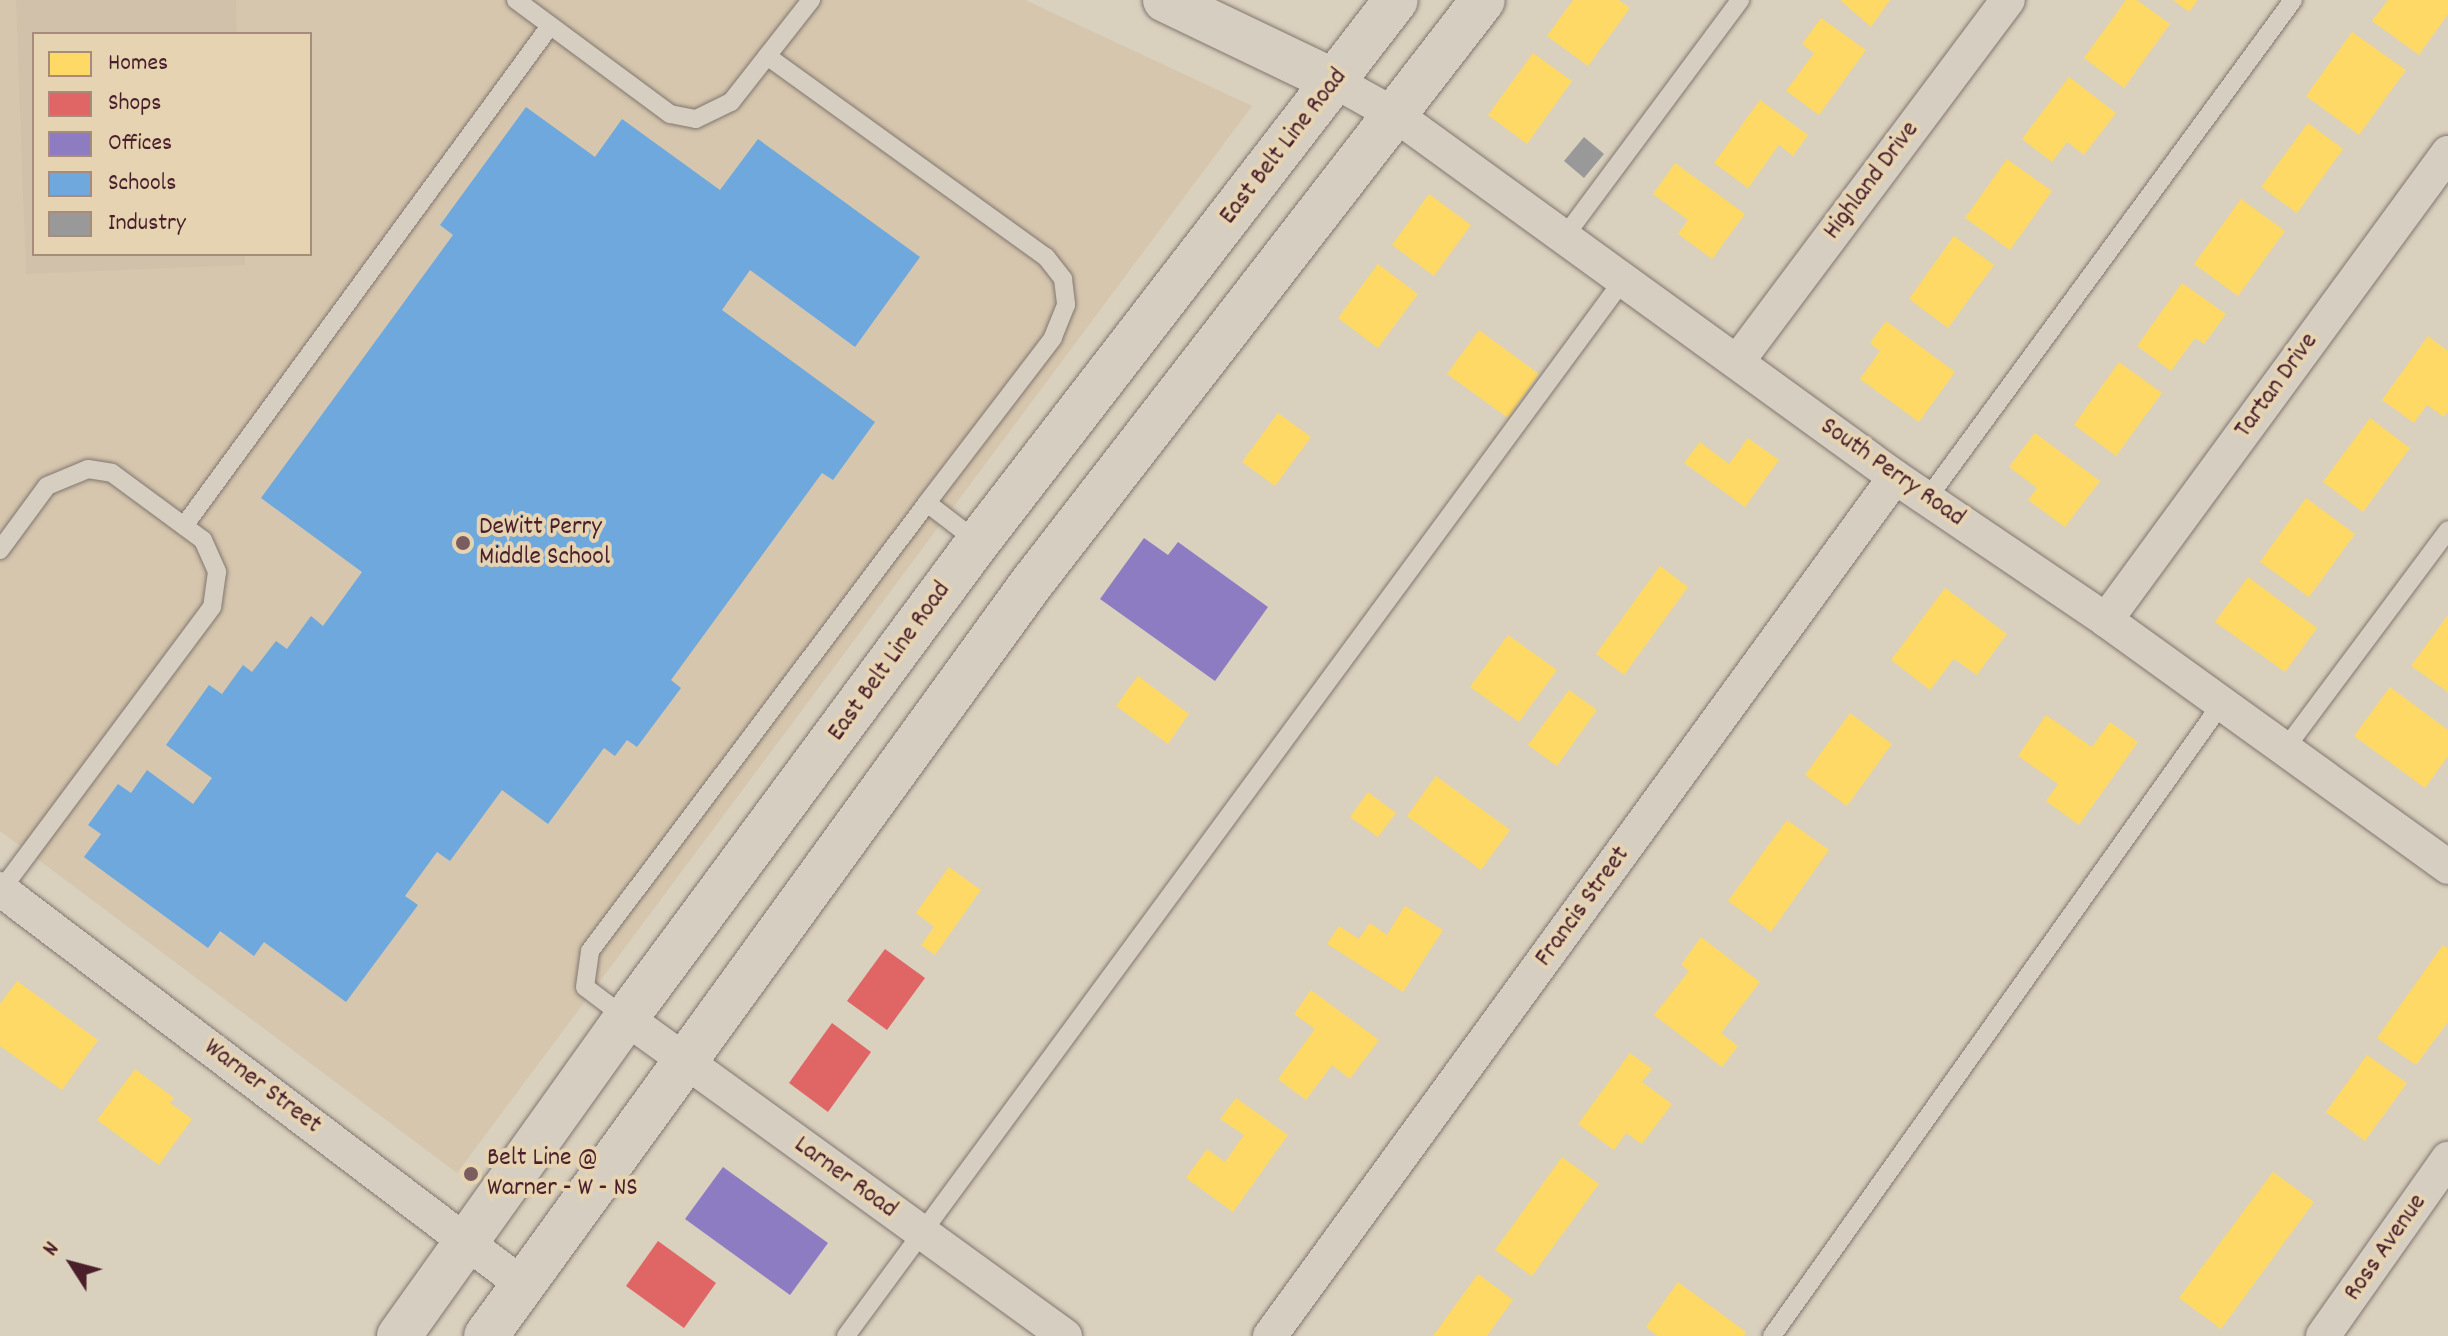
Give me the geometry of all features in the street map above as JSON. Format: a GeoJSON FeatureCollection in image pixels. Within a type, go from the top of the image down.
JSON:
{"type":"FeatureCollection","features":[{"type":"Feature","properties":{"kind":"main road"},"geometry":{"type":"LineString","coordinates":[[1165,0],[1336,82]]}},
{"type":"Feature","properties":{"kind":"main road","name":"East Belt Line Road"},"geometry":{"type":"LineString","coordinates":[[399,1336],[626,1018],[978,542],[1336,82],[1396,0]]}},
{"type":"Feature","properties":{"kind":"main road"},"geometry":{"type":"LineString","coordinates":[[486,1336],[1031,584],[1397,116],[1483,0]]}},
{"type":"Feature","properties":{"kind":"street","name":"Highland Drive"},"geometry":{"type":"LineString","coordinates":[[1737,362],[2008,0]]}},
{"type":"Feature","properties":{"kind":"street","name":"South Perry Road"},"geometry":{"type":"LineString","coordinates":[[1336,82],[1397,116],[1895,477],[2106,620],[2448,867]]}},
{"type":"Feature","properties":{"kind":"street","name":"Tartan Drive"},"geometry":{"type":"LineString","coordinates":[[2106,620],[2448,153]]}},
{"type":"Feature","properties":{"kind":"street","name":"Francis Street"},"geometry":{"type":"LineString","coordinates":[[1270,1336],[1895,477]]}},
{"type":"Feature","properties":{"kind":"street","name":"Warner Street"},"geometry":{"type":"LineString","coordinates":[[0,891],[523,1285]]}},
{"type":"Feature","properties":{"kind":"street","name":"Larner Road"},"geometry":{"type":"LineString","coordinates":[[626,1018],[1065,1336]]}},
{"type":"Feature","properties":{"kind":"street","name":"Ross Avenue"},"geometry":{"type":"LineString","coordinates":[[2323,1336],[2448,1159]]}},
{"type":"Feature","properties":{"kind":"lane"},"geometry":{"type":"LineString","coordinates":[[516,0],[670,114],[696,119],[731,102],[811,0]]}},
{"type":"Feature","properties":{"kind":"lane"},"geometry":{"type":"LineString","coordinates":[[1565,236],[1740,0]]}},
{"type":"Feature","properties":{"kind":"lane"},"geometry":{"type":"LineString","coordinates":[[1927,499],[2293,0]]}},
{"type":"Feature","properties":{"kind":"lane"},"geometry":{"type":"LineString","coordinates":[[184,526],[550,26]]}},
{"type":"Feature","properties":{"kind":"lane"},"geometry":{"type":"LineString","coordinates":[[626,1018],[585,987],[590,951],[1053,338],[1066,305],[1063,279],[1046,257],[767,56]]}},
{"type":"Feature","properties":{"kind":"lane"},"geometry":{"type":"LineString","coordinates":[[846,1336],[1624,279]]}},
{"type":"Feature","properties":{"kind":"lane"},"geometry":{"type":"LineString","coordinates":[[0,550],[47,486],[88,469],[112,473],[203,540],[217,572],[212,607],[0,891]]}},
{"type":"Feature","properties":{"kind":"lane"},"geometry":{"type":"LineString","coordinates":[[927,503],[978,542]]}},
{"type":"Feature","properties":{"kind":"lane"},"geometry":{"type":"LineString","coordinates":[[2285,749],[2448,530]]}},
{"type":"Feature","properties":{"kind":"lane"},"geometry":{"type":"LineString","coordinates":[[1772,1336],[2222,703]]}},
{"type":"Feature","properties":{"kind":"shaded area","name":"DeWitt Perry Middle School"},"geometry":{"type":"Polygon","coordinates":[[[0,0],[1025,0],[1252,106],[457,1173],[0,831],[0,0]]]}},
{"type":"Feature","properties":{"kind":"shaded area"},"geometry":{"type":"Polygon","coordinates":[[[16,0],[236,0],[237,32],[32,32],[32,256],[245,256],[245,265],[26,274],[16,0]]]}},
{"type":"Feature","properties":{"kind":"building: Homes"},"geometry":{"type":"Polygon","coordinates":[[[1573,0],[1619,0],[1630,8],[1588,66],[1547,36],[1573,0]]]}},
{"type":"Feature","properties":{"kind":"building: Homes"},"geometry":{"type":"Polygon","coordinates":[[[1840,0],[1890,0],[1871,27],[1840,0]]]}},
{"type":"Feature","properties":{"kind":"building: Homes"},"geometry":{"type":"Polygon","coordinates":[[[2126,0],[2137,0],[2170,24],[2124,88],[2084,58],[2126,0]]]}},
{"type":"Feature","properties":{"kind":"building: Homes"},"geometry":{"type":"Polygon","coordinates":[[[2173,0],[2198,0],[2189,12],[2173,0]]]}},
{"type":"Feature","properties":{"kind":"building: Homes"},"geometry":{"type":"Polygon","coordinates":[[[2388,0],[2448,0],[2448,14],[2419,55],[2372,21],[2388,0]]]}},
{"type":"Feature","properties":{"kind":"building: Homes"},"geometry":{"type":"Polygon","coordinates":[[[1821,18],[1866,50],[1819,115],[1786,91],[1814,53],[1802,44],[1821,18]]]}},
{"type":"Feature","properties":{"kind":"building: Homes"},"geometry":{"type":"Polygon","coordinates":[[[2352,32],[2406,70],[2359,135],[2306,96],[2352,32]]]}},
{"type":"Feature","properties":{"kind":"building: Homes"},"geometry":{"type":"Polygon","coordinates":[[[1533,53],[1572,81],[1527,144],[1488,115],[1533,53]]]}},
{"type":"Feature","properties":{"kind":"building: Homes"},"geometry":{"type":"Polygon","coordinates":[[[2069,77],[2116,113],[2084,155],[2067,142],[2052,162],[2022,139],[2069,77]]]}},
{"type":"Feature","properties":{"kind":"building: Homes"},"geometry":{"type":"Polygon","coordinates":[[[1760,100],[1808,135],[1793,156],[1779,145],[1748,188],[1714,163],[1760,100]]]}},
{"type":"Feature","properties":{"kind":"building: Homes"},"geometry":{"type":"Polygon","coordinates":[[[2308,123],[2343,149],[2297,213],[2261,187],[2308,123]]]}},
{"type":"Feature","properties":{"kind":"building: Homes"},"geometry":{"type":"Polygon","coordinates":[[[2007,159],[2052,191],[2010,250],[1965,218],[2007,159]]]}},
{"type":"Feature","properties":{"kind":"building: Homes"},"geometry":{"type":"Polygon","coordinates":[[[1675,163],[1745,214],[1712,259],[1678,234],[1688,220],[1653,194],[1675,163]]]}},
{"type":"Feature","properties":{"kind":"building: Homes"},"geometry":{"type":"Polygon","coordinates":[[[1429,194],[1471,225],[1434,276],[1392,245],[1429,194]]]}},
{"type":"Feature","properties":{"kind":"building: Homes"},"geometry":{"type":"Polygon","coordinates":[[[2241,199],[2285,231],[2238,296],[2194,264],[2241,199]]]}},
{"type":"Feature","properties":{"kind":"building: Homes"},"geometry":{"type":"Polygon","coordinates":[[[1954,236],[1994,265],[1948,328],[1909,299],[1954,236]]]}},
{"type":"Feature","properties":{"kind":"building: Homes"},"geometry":{"type":"Polygon","coordinates":[[[1378,264],[1418,294],[1378,348],[1338,318],[1378,264]]]}},
{"type":"Feature","properties":{"kind":"building: Homes"},"geometry":{"type":"Polygon","coordinates":[[[2182,283],[2226,314],[2204,344],[2195,338],[2171,371],[2137,346],[2182,283]]]}},
{"type":"Feature","properties":{"kind":"building: Homes"},"geometry":{"type":"Polygon","coordinates":[[[1886,321],[1955,372],[1919,422],[1860,379],[1880,351],[1870,343],[1886,321]]]}},
{"type":"Feature","properties":{"kind":"building: Homes"},"geometry":{"type":"Polygon","coordinates":[[[1479,330],[1539,374],[1508,418],[1447,374],[1479,330]]]}},
{"type":"Feature","properties":{"kind":"building: Homes"},"geometry":{"type":"Polygon","coordinates":[[[2428,336],[2448,351],[2448,411],[2444,417],[2427,405],[2414,423],[2382,400],[2428,336]]]}},
{"type":"Feature","properties":{"kind":"building: Homes"},"geometry":{"type":"Polygon","coordinates":[[[2119,362],[2162,393],[2116,456],[2074,425],[2119,362]]]}},
{"type":"Feature","properties":{"kind":"building: Homes"},"geometry":{"type":"Polygon","coordinates":[[[1278,413],[1311,437],[1275,486],[1242,462],[1278,413]]]}},
{"type":"Feature","properties":{"kind":"building: Homes"},"geometry":{"type":"Polygon","coordinates":[[[2370,418],[2410,448],[2363,512],[2323,482],[2370,418]]]}},
{"type":"Feature","properties":{"kind":"building: Homes"},"geometry":{"type":"Polygon","coordinates":[[[2035,433],[2100,481],[2065,527],[2028,500],[2037,488],[2009,467],[2035,433]]]}},
{"type":"Feature","properties":{"kind":"building: Homes"},"geometry":{"type":"Polygon","coordinates":[[[1748,438],[1779,460],[1745,507],[1684,463],[1700,442],[1729,464],[1748,438]]]}},
{"type":"Feature","properties":{"kind":"building: Homes"},"geometry":{"type":"Polygon","coordinates":[[[2306,498],[2355,534],[2309,597],[2260,562],[2306,498]]]}},
{"type":"Feature","properties":{"kind":"building: Homes"},"geometry":{"type":"Polygon","coordinates":[[[1660,566],[1688,587],[1624,675],[1596,654],[1660,566]]]}},
{"type":"Feature","properties":{"kind":"building: Homes"},"geometry":{"type":"Polygon","coordinates":[[[2248,577],[2317,628],[2285,672],[2215,622],[2248,577]]]}},
{"type":"Feature","properties":{"kind":"building: Homes"},"geometry":{"type":"Polygon","coordinates":[[[1945,588],[2007,634],[1977,675],[1954,659],[1930,690],[1891,660],[1945,588]]]}},
{"type":"Feature","properties":{"kind":"building: Homes"},"geometry":{"type":"Polygon","coordinates":[[[2448,615],[2448,692],[2411,666],[2448,615]]]}},
{"type":"Feature","properties":{"kind":"building: Homes"},"geometry":{"type":"Polygon","coordinates":[[[1508,635],[1557,670],[1519,722],[1470,687],[1508,635]]]}},
{"type":"Feature","properties":{"kind":"building: Homes"},"geometry":{"type":"Polygon","coordinates":[[[1138,676],[1189,714],[1168,744],[1116,706],[1138,676]]]}},
{"type":"Feature","properties":{"kind":"building: Homes"},"geometry":{"type":"Polygon","coordinates":[[[2390,687],[2448,730],[2448,756],[2425,788],[2354,736],[2390,687]]]}},
{"type":"Feature","properties":{"kind":"building: Homes"},"geometry":{"type":"Polygon","coordinates":[[[1569,690],[1597,710],[1557,766],[1528,745],[1569,690]]]}},
{"type":"Feature","properties":{"kind":"building: Homes"},"geometry":{"type":"Polygon","coordinates":[[[1850,713],[1892,744],[1847,806],[1805,775],[1850,713]]]}},
{"type":"Feature","properties":{"kind":"building: Homes"},"geometry":{"type":"Polygon","coordinates":[[[2046,715],[2092,747],[2110,722],[2138,742],[2079,825],[2046,801],[2058,784],[2018,756],[2046,715]]]}},
{"type":"Feature","properties":{"kind":"building: Homes"},"geometry":{"type":"Polygon","coordinates":[[[1436,776],[1510,830],[1481,870],[1407,816],[1436,776]]]}},
{"type":"Feature","properties":{"kind":"building: Homes"},"geometry":{"type":"Polygon","coordinates":[[[1368,792],[1396,813],[1378,837],[1350,817],[1368,792]]]}},
{"type":"Feature","properties":{"kind":"building: Homes"},"geometry":{"type":"Polygon","coordinates":[[[1787,820],[1829,850],[1771,932],[1728,901],[1787,820]]]}},
{"type":"Feature","properties":{"kind":"building: Homes"},"geometry":{"type":"Polygon","coordinates":[[[949,867],[981,890],[935,955],[921,945],[934,927],[916,913],[949,867]]]}},
{"type":"Feature","properties":{"kind":"building: Homes"},"geometry":{"type":"Polygon","coordinates":[[[1405,906],[1443,930],[1403,992],[1327,944],[1339,926],[1359,939],[1370,923],[1387,935],[1405,906]]]}},
{"type":"Feature","properties":{"kind":"building: Homes"},"geometry":{"type":"Polygon","coordinates":[[[1701,937],[1760,982],[1721,1033],[1738,1046],[1722,1067],[1654,1015],[1689,971],[1681,965],[1701,937]]]}},
{"type":"Feature","properties":{"kind":"building: Homes"},"geometry":{"type":"Polygon","coordinates":[[[2443,945],[2448,949],[2448,1022],[2416,1065],[2377,1038],[2443,945]]]}},
{"type":"Feature","properties":{"kind":"building: Homes"},"geometry":{"type":"Polygon","coordinates":[[[17,981],[98,1040],[62,1090],[0,1046],[0,1004],[17,981]]]}},
{"type":"Feature","properties":{"kind":"building: Homes"},"geometry":{"type":"Polygon","coordinates":[[[1311,990],[1379,1040],[1350,1079],[1332,1065],[1306,1100],[1278,1079],[1315,1029],[1294,1014],[1311,990]]]}},
{"type":"Feature","properties":{"kind":"building: Homes"},"geometry":{"type":"Polygon","coordinates":[[[1630,1053],[1652,1069],[1642,1082],[1672,1104],[1642,1144],[1626,1133],[1614,1150],[1578,1124],[1630,1053]]]}},
{"type":"Feature","properties":{"kind":"building: Homes"},"geometry":{"type":"Polygon","coordinates":[[[2367,1055],[2407,1083],[2365,1141],[2326,1112],[2367,1055]]]}},
{"type":"Feature","properties":{"kind":"building: Homes"},"geometry":{"type":"Polygon","coordinates":[[[135,1069],[174,1098],[170,1103],[192,1119],[159,1165],[97,1120],[135,1069]]]}},
{"type":"Feature","properties":{"kind":"building: Homes"},"geometry":{"type":"Polygon","coordinates":[[[1236,1098],[1288,1135],[1233,1212],[1186,1178],[1207,1149],[1225,1162],[1244,1135],[1220,1119],[1236,1098]]]}},
{"type":"Feature","properties":{"kind":"building: Homes"},"geometry":{"type":"Polygon","coordinates":[[[1562,1157],[1599,1184],[1532,1276],[1495,1250],[1562,1157]]]}},
{"type":"Feature","properties":{"kind":"building: Homes"},"geometry":{"type":"Polygon","coordinates":[[[2273,1172],[2314,1202],[2221,1329],[2179,1298],[2273,1172]]]}},
{"type":"Feature","properties":{"kind":"building: Homes"},"geometry":{"type":"Polygon","coordinates":[[[1478,1274],[1513,1300],[1487,1336],[1433,1336],[1478,1274]]]}},
{"type":"Feature","properties":{"kind":"building: Homes"},"geometry":{"type":"Polygon","coordinates":[[[1678,1282],[1746,1332],[1744,1336],[1658,1336],[1646,1327],[1678,1282]]]}},
{"type":"Feature","properties":{"kind":"building: Shops"},"geometry":{"type":"Polygon","coordinates":[[[885,949],[925,978],[887,1030],[847,1001],[885,949]]]}},
{"type":"Feature","properties":{"kind":"building: Shops"},"geometry":{"type":"Polygon","coordinates":[[[832,1023],[871,1052],[828,1112],[789,1083],[832,1023]]]}},
{"type":"Feature","properties":{"kind":"building: Shops"},"geometry":{"type":"Polygon","coordinates":[[[658,1241],[716,1283],[684,1328],[626,1286],[658,1241]]]}},
{"type":"Feature","properties":{"kind":"building: Offices"},"geometry":{"type":"Polygon","coordinates":[[[1144,538],[1168,555],[1178,542],[1268,607],[1215,681],[1100,599],[1144,538]]]}},
{"type":"Feature","properties":{"kind":"building: Offices"},"geometry":{"type":"Polygon","coordinates":[[[723,1167],[828,1243],[790,1295],[685,1219],[723,1167]]]}},
{"type":"Feature","properties":{"kind":"building: Schools"},"geometry":{"type":"Polygon","coordinates":[[[526,107],[595,157],[622,119],[720,190],[758,139],[920,257],[855,347],[750,270],[722,310],[875,422],[833,480],[822,473],[671,680],[681,688],[637,747],[627,740],[615,756],[604,748],[548,824],[502,790],[450,861],[437,852],[405,896],[418,905],[346,1002],[264,942],[254,956],[220,931],[208,948],[84,857],[101,834],[88,825],[118,784],[131,793],[147,770],[193,804],[212,778],[166,745],[209,685],[222,694],[243,665],[252,672],[276,641],[287,649],[311,616],[323,626],[362,572],[261,498],[453,235],[440,225],[526,107]]]}},
{"type":"Feature","properties":{"kind":"building: Industry"},"geometry":{"type":"Polygon","coordinates":[[[1584,137],[1604,154],[1584,178],[1564,161],[1584,137]]]}},
{"type":"Feature","properties":{"kind":"place","name":"DeWitt Perry Middle School"},"geometry":{"type":"Point","coordinates":[463,543]}},
{"type":"Feature","properties":{"kind":"place","name":"Belt Line @ Warner - W - NS"},"geometry":{"type":"Point","coordinates":[471,1174]}}]}
